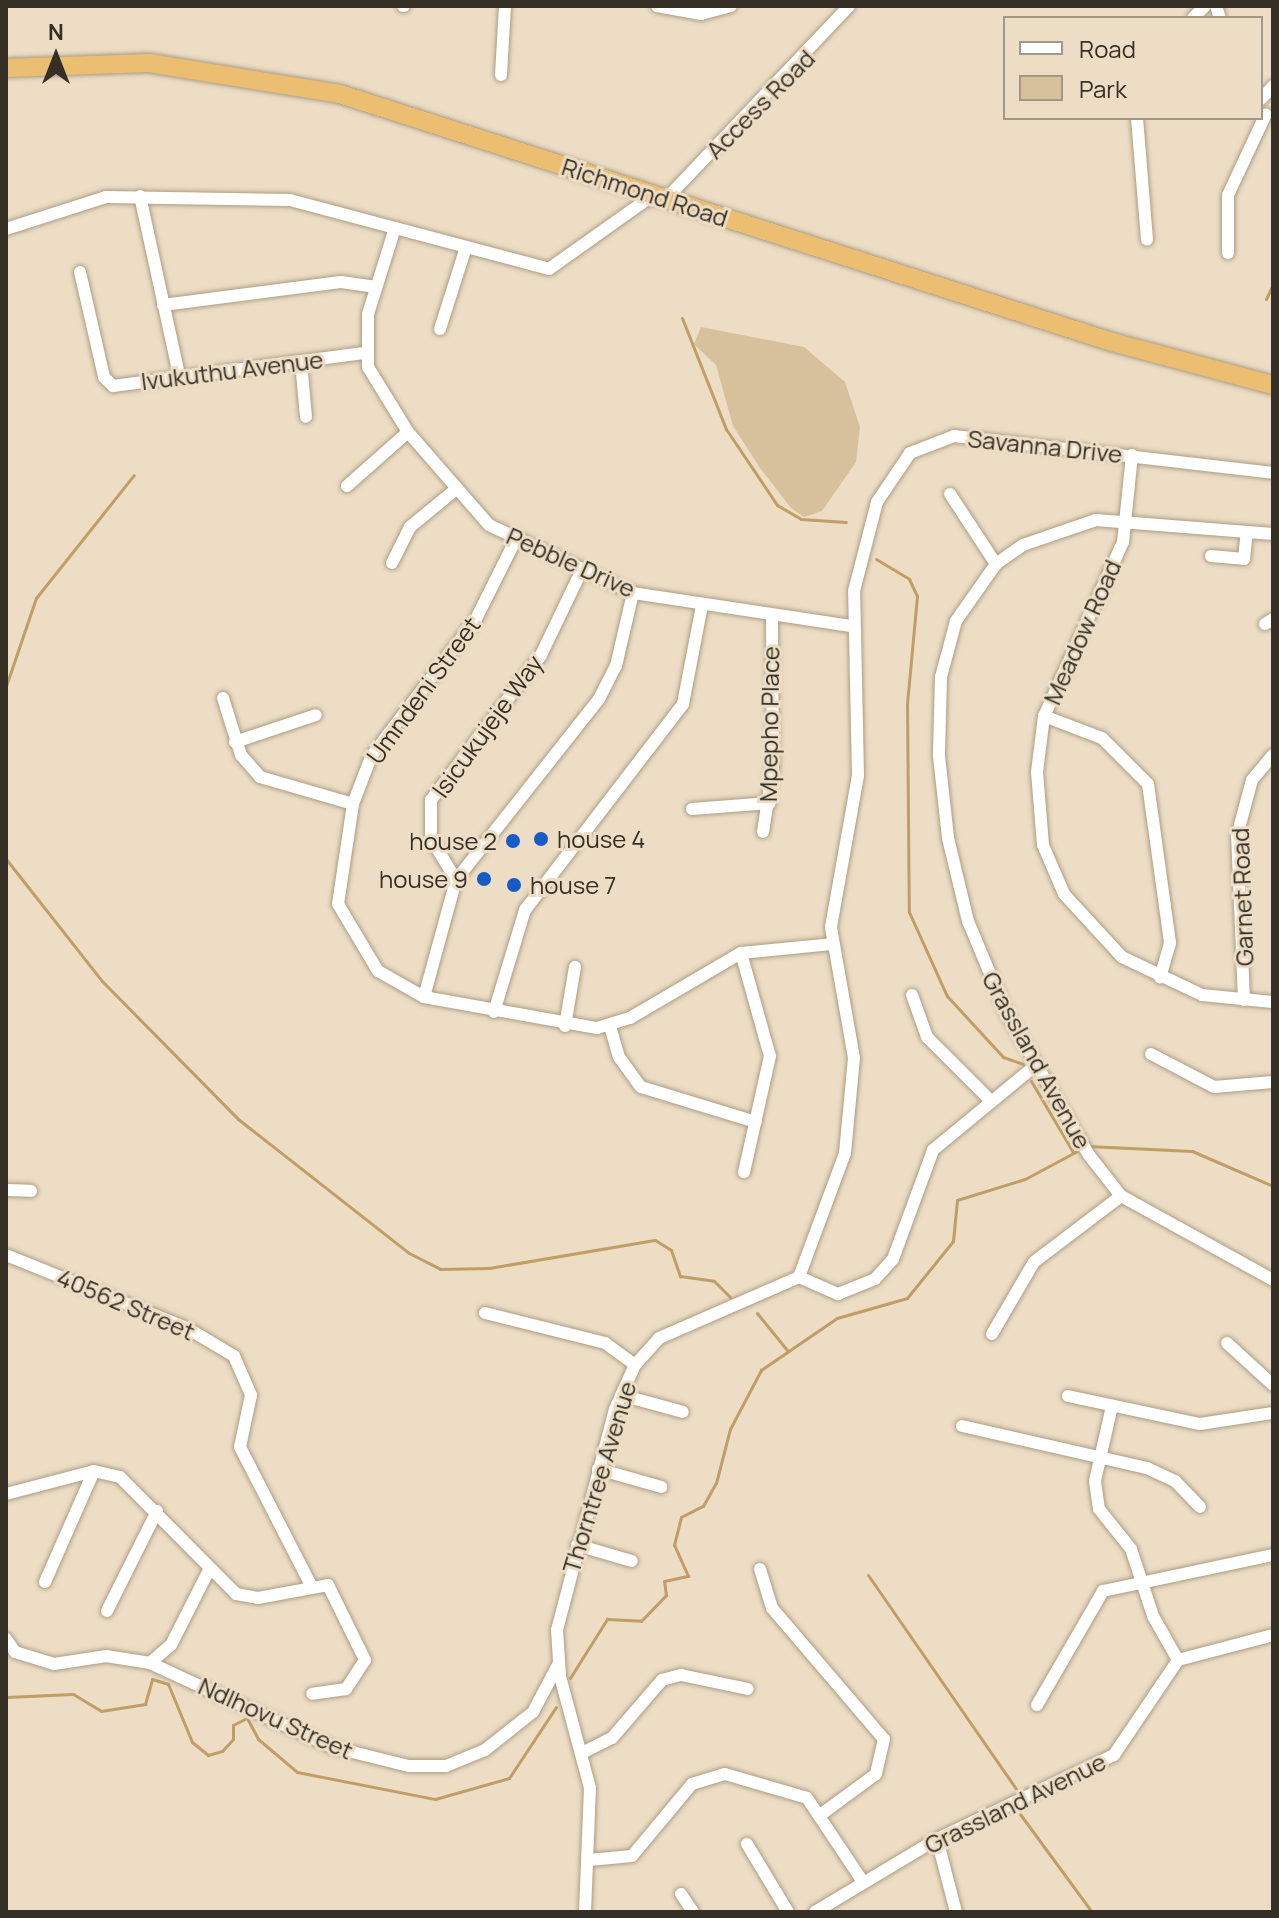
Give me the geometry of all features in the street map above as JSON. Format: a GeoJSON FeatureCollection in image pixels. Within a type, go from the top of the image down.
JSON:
{"type":"FeatureCollection","features":[{"type":"Feature","properties":{"kind":"highway","name":"Richmond Road"},"geometry":{"type":"LineString","coordinates":[[6,68],[149,63],[272,78],[1273,385]]}},
{"type":"Feature","properties":{"kind":"street"},"geometry":{"type":"LineString","coordinates":[[501,75],[505,6]]}},
{"type":"Feature","properties":{"kind":"street"},"geometry":{"type":"LineString","coordinates":[[657,6],[701,14],[731,6]]}},
{"type":"Feature","properties":{"kind":"street","name":"Access Road"},"geometry":{"type":"LineString","coordinates":[[666,199],[849,6]]}},
{"type":"Feature","properties":{"kind":"street"},"geometry":{"type":"LineString","coordinates":[[1228,253],[1228,195],[1267,114]]}},
{"type":"Feature","properties":{"kind":"street"},"geometry":{"type":"LineString","coordinates":[[1137,120],[1147,240]]}},
{"type":"Feature","properties":{"kind":"street"},"geometry":{"type":"LineString","coordinates":[[6,229],[78,202],[140,196],[290,200],[465,250],[549,269],[646,200],[666,199]]}},
{"type":"Feature","properties":{"kind":"street"},"geometry":{"type":"LineString","coordinates":[[140,196],[179,375]]}},
{"type":"Feature","properties":{"kind":"street"},"geometry":{"type":"LineString","coordinates":[[364,353],[375,287],[395,228]]}},
{"type":"Feature","properties":{"kind":"street"},"geometry":{"type":"LineString","coordinates":[[440,329],[465,250]]}},
{"type":"Feature","properties":{"kind":"street","name":"Ivukuthu Avenue"},"geometry":{"type":"LineString","coordinates":[[80,272],[104,377],[113,386],[364,353]]}},
{"type":"Feature","properties":{"kind":"street"},"geometry":{"type":"LineString","coordinates":[[163,305],[341,282],[375,287]]}},
{"type":"Feature","properties":{"kind":"street","name":"Pebble Drive"},"geometry":{"type":"LineString","coordinates":[[364,353],[381,396],[408,432],[455,490],[515,541],[633,593],[852,626]]}},
{"type":"Feature","properties":{"kind":"street"},"geometry":{"type":"LineString","coordinates":[[301,362],[306,417]]}},
{"type":"Feature","properties":{"kind":"street"},"geometry":{"type":"LineString","coordinates":[[347,486],[408,432]]}},
{"type":"Feature","properties":{"kind":"street","name":"Savanna Drive"},"geometry":{"type":"LineString","coordinates":[[852,626],[877,502],[910,453],[954,436],[1273,473]]}},
{"type":"Feature","properties":{"kind":"street","name":"Meadow Road"},"geometry":{"type":"LineString","coordinates":[[1132,455],[1123,542],[1044,716],[1037,795],[1054,878],[1112,949],[1160,978],[1202,995],[1273,1002]]}},
{"type":"Feature","properties":{"kind":"street"},"geometry":{"type":"LineString","coordinates":[[392,563],[410,527],[455,490]]}},
{"type":"Feature","properties":{"kind":"street"},"geometry":{"type":"LineString","coordinates":[[950,494],[996,564]]}},
{"type":"Feature","properties":{"kind":"street","name":"Grassland Avenue"},"geometry":{"type":"LineString","coordinates":[[1273,534],[1126,519],[1049,532],[996,564],[973,592],[944,653],[942,801],[968,921],[1036,1065],[1089,1155],[1121,1196],[1273,1280]]}},
{"type":"Feature","properties":{"kind":"street"},"geometry":{"type":"LineString","coordinates":[[1211,556],[1244,559],[1247,532]]}},
{"type":"Feature","properties":{"kind":"street","name":"Umndeni Street"},"geometry":{"type":"LineString","coordinates":[[515,541],[476,619],[371,757],[353,804],[337,887],[343,921],[378,971],[424,997],[565,1026],[610,1026],[741,953],[832,944]]}},
{"type":"Feature","properties":{"kind":"street","name":"Isicukujeje Way"},"geometry":{"type":"LineString","coordinates":[[456,880],[431,838],[431,800],[541,655],[581,572]]}},
{"type":"Feature","properties":{"kind":"street"},"geometry":{"type":"LineString","coordinates":[[424,997],[456,880],[599,699],[616,666],[633,593]]}},
{"type":"Feature","properties":{"kind":"street"},"geometry":{"type":"LineString","coordinates":[[494,1012],[525,910],[683,704],[702,605]]}},
{"type":"Feature","properties":{"kind":"street","name":"Mpepho Place"},"geometry":{"type":"LineString","coordinates":[[763,832],[770,803],[772,616]]}},
{"type":"Feature","properties":{"kind":"street"},"geometry":{"type":"LineString","coordinates":[[852,626],[858,776],[832,944],[853,1043],[852,1104],[830,1203],[799,1277],[845,1293],[884,1271],[904,1234],[925,1163],[988,1098],[1036,1065]]}},
{"type":"Feature","properties":{"kind":"street"},"geometry":{"type":"LineString","coordinates":[[223,698],[235,742],[268,782],[353,804]]}},
{"type":"Feature","properties":{"kind":"street"},"geometry":{"type":"LineString","coordinates":[[235,742],[316,715]]}},
{"type":"Feature","properties":{"kind":"street"},"geometry":{"type":"LineString","coordinates":[[1044,716],[1102,738],[1148,784],[1170,943],[1160,978]]}},
{"type":"Feature","properties":{"kind":"street","name":"Garnet Road"},"geometry":{"type":"LineString","coordinates":[[1244,1000],[1237,836],[1252,780],[1273,755]]}},
{"type":"Feature","properties":{"kind":"street"},"geometry":{"type":"LineString","coordinates":[[692,809],[770,803]]}},
{"type":"Feature","properties":{"kind":"street"},"geometry":{"type":"LineString","coordinates":[[741,953],[769,1045],[744,1172]]}},
{"type":"Feature","properties":{"kind":"street"},"geometry":{"type":"LineString","coordinates":[[565,1026],[575,967]]}},
{"type":"Feature","properties":{"kind":"street"},"geometry":{"type":"LineString","coordinates":[[912,995],[927,1037],[988,1098]]}},
{"type":"Feature","properties":{"kind":"street"},"geometry":{"type":"LineString","coordinates":[[610,1026],[619,1057],[641,1087],[756,1122]]}},
{"type":"Feature","properties":{"kind":"street"},"geometry":{"type":"LineString","coordinates":[[1151,1054],[1214,1087],[1273,1082]]}},
{"type":"Feature","properties":{"kind":"street"},"geometry":{"type":"LineString","coordinates":[[6,1190],[31,1191]]}},
{"type":"Feature","properties":{"kind":"street"},"geometry":{"type":"LineString","coordinates":[[992,1334],[1034,1262],[1121,1196]]}},
{"type":"Feature","properties":{"kind":"street","name":"40562 Street"},"geometry":{"type":"LineString","coordinates":[[6,1255],[187,1328],[240,1364],[251,1395],[240,1447],[312,1587]]}},
{"type":"Feature","properties":{"kind":"street","name":"Thorntree Avenue"},"geometry":{"type":"LineString","coordinates":[[585,1912],[590,1788],[559,1663],[558,1619],[621,1395],[635,1365],[682,1323],[799,1277]]}},
{"type":"Feature","properties":{"kind":"street"},"geometry":{"type":"LineString","coordinates":[[485,1313],[605,1343],[635,1365]]}},
{"type":"Feature","properties":{"kind":"street"},"geometry":{"type":"LineString","coordinates":[[1227,1343],[1273,1385]]}},
{"type":"Feature","properties":{"kind":"street"},"geometry":{"type":"LineString","coordinates":[[621,1395],[683,1412]]}},
{"type":"Feature","properties":{"kind":"street"},"geometry":{"type":"LineString","coordinates":[[1068,1396],[1209,1425],[1273,1413]]}},
{"type":"Feature","properties":{"kind":"street"},"geometry":{"type":"LineString","coordinates":[[1112,1406],[1100,1457],[1099,1509],[1131,1549],[1178,1660],[1273,1635]]}},
{"type":"Feature","properties":{"kind":"street"},"geometry":{"type":"LineString","coordinates":[[962,1426],[1166,1475],[1200,1507]]}},
{"type":"Feature","properties":{"kind":"street"},"geometry":{"type":"LineString","coordinates":[[598,1469],[661,1487]]}},
{"type":"Feature","properties":{"kind":"street"},"geometry":{"type":"LineString","coordinates":[[6,1494],[94,1471],[130,1481],[208,1572],[236,1594],[258,1598],[312,1587],[332,1589],[365,1660],[346,1689],[312,1694]]}},
{"type":"Feature","properties":{"kind":"street"},"geometry":{"type":"LineString","coordinates":[[45,1582],[94,1471]]}},
{"type":"Feature","properties":{"kind":"street"},"geometry":{"type":"LineString","coordinates":[[107,1611],[157,1511]]}},
{"type":"Feature","properties":{"kind":"street"},"geometry":{"type":"LineString","coordinates":[[577,1545],[632,1561]]}},
{"type":"Feature","properties":{"kind":"street"},"geometry":{"type":"LineString","coordinates":[[1037,1705],[1098,1595],[1143,1579],[1273,1555]]}},
{"type":"Feature","properties":{"kind":"street"},"geometry":{"type":"LineString","coordinates":[[760,1569],[772,1608],[884,1739],[876,1774],[823,1813]]}},
{"type":"Feature","properties":{"kind":"street"},"geometry":{"type":"LineString","coordinates":[[150,1663],[171,1645],[208,1572]]}},
{"type":"Feature","properties":{"kind":"street","name":"Ndlhovu Street"},"geometry":{"type":"LineString","coordinates":[[6,1639],[15,1652],[54,1664],[106,1656],[150,1663],[332,1747],[409,1766],[446,1766],[485,1750],[533,1712],[559,1663]]}},
{"type":"Feature","properties":{"kind":"street","name":"Grassland Avenue"},"geometry":{"type":"LineString","coordinates":[[815,1912],[937,1839],[1114,1755],[1178,1660]]}},
{"type":"Feature","properties":{"kind":"street"},"geometry":{"type":"LineString","coordinates":[[582,1753],[612,1738],[662,1680],[681,1675],[748,1689]]}},
{"type":"Feature","properties":{"kind":"street"},"geometry":{"type":"LineString","coordinates":[[589,1860],[637,1853],[692,1784],[712,1775],[781,1786],[823,1813],[863,1882]]}},
{"type":"Feature","properties":{"kind":"street"},"geometry":{"type":"LineString","coordinates":[[937,1839],[956,1912]]}},
{"type":"Feature","properties":{"kind":"street"},"geometry":{"type":"LineString","coordinates":[[747,1844],[788,1912]]}},
{"type":"Feature","properties":{"kind":"street"},"geometry":{"type":"LineString","coordinates":[[681,1894],[693,1912]]}},
{"type":"Feature","properties":{"kind":"green space"},"geometry":{"type":"Polygon","coordinates":[[[701,327],[804,347],[845,382],[860,427],[856,462],[822,511],[804,517],[791,508],[760,468],[733,426],[716,365],[694,344],[701,327]]]}},
{"type":"Feature","properties":{"kind":"waterway"},"geometry":{"type":"LineString","coordinates":[[1266,299],[1273,284]]}},
{"type":"Feature","properties":{"kind":"waterway"},"geometry":{"type":"LineString","coordinates":[[682,318],[726,429],[777,505],[801,519],[846,522]]}},
{"type":"Feature","properties":{"kind":"waterway"},"geometry":{"type":"LineString","coordinates":[[6,686],[36,598],[134,475]]}},
{"type":"Feature","properties":{"kind":"waterway"},"geometry":{"type":"LineString","coordinates":[[876,559],[909,579],[917,596],[907,703],[909,912],[947,996],[1003,1057],[1023,1064]]}},
{"type":"Feature","properties":{"kind":"waterway"},"geometry":{"type":"LineString","coordinates":[[6,859],[102,981],[238,1119],[409,1253],[440,1269],[489,1268],[655,1240],[671,1250],[680,1276],[714,1281],[730,1297]]}},
{"type":"Feature","properties":{"kind":"waterway"},"geometry":{"type":"LineString","coordinates":[[1031,1081],[1073,1152]]}},
{"type":"Feature","properties":{"kind":"waterway"},"geometry":{"type":"LineString","coordinates":[[1088,1146],[1192,1151],[1273,1186]]}},
{"type":"Feature","properties":{"kind":"waterway"},"geometry":{"type":"LineString","coordinates":[[570,1678],[607,1619],[641,1621],[666,1595],[664,1581],[688,1576],[674,1545],[681,1517],[703,1506],[716,1483],[730,1429],[761,1370],[837,1318],[907,1298],[953,1241],[957,1200],[1025,1179],[1081,1149]]}},
{"type":"Feature","properties":{"kind":"waterway"},"geometry":{"type":"LineString","coordinates":[[757,1313],[787,1350]]}},
{"type":"Feature","properties":{"kind":"waterway"},"geometry":{"type":"LineString","coordinates":[[868,1575],[1016,1789]]}},
{"type":"Feature","properties":{"kind":"waterway"},"geometry":{"type":"LineString","coordinates":[[6,1670],[6,1687]]}},
{"type":"Feature","properties":{"kind":"waterway"},"geometry":{"type":"LineString","coordinates":[[6,1697],[73,1694],[101,1711],[145,1704],[152,1679],[168,1684],[192,1742],[208,1755],[222,1751],[233,1739],[233,1725],[247,1718],[258,1739],[297,1772],[435,1799],[509,1778],[556,1707]]}},
{"type":"Feature","properties":{"kind":"waterway"},"geometry":{"type":"LineString","coordinates":[[1020,1814],[1092,1912]]}},
{"type":"Feature","properties":{"kind":"place","name":"house 4"},"geometry":{"type":"Point","coordinates":[541,839]}},
{"type":"Feature","properties":{"kind":"place","name":"house 2"},"geometry":{"type":"Point","coordinates":[513,841]}},
{"type":"Feature","properties":{"kind":"place","name":"house 9"},"geometry":{"type":"Point","coordinates":[484,879]}},
{"type":"Feature","properties":{"kind":"place","name":"house 7"},"geometry":{"type":"Point","coordinates":[514,885]}}]}
